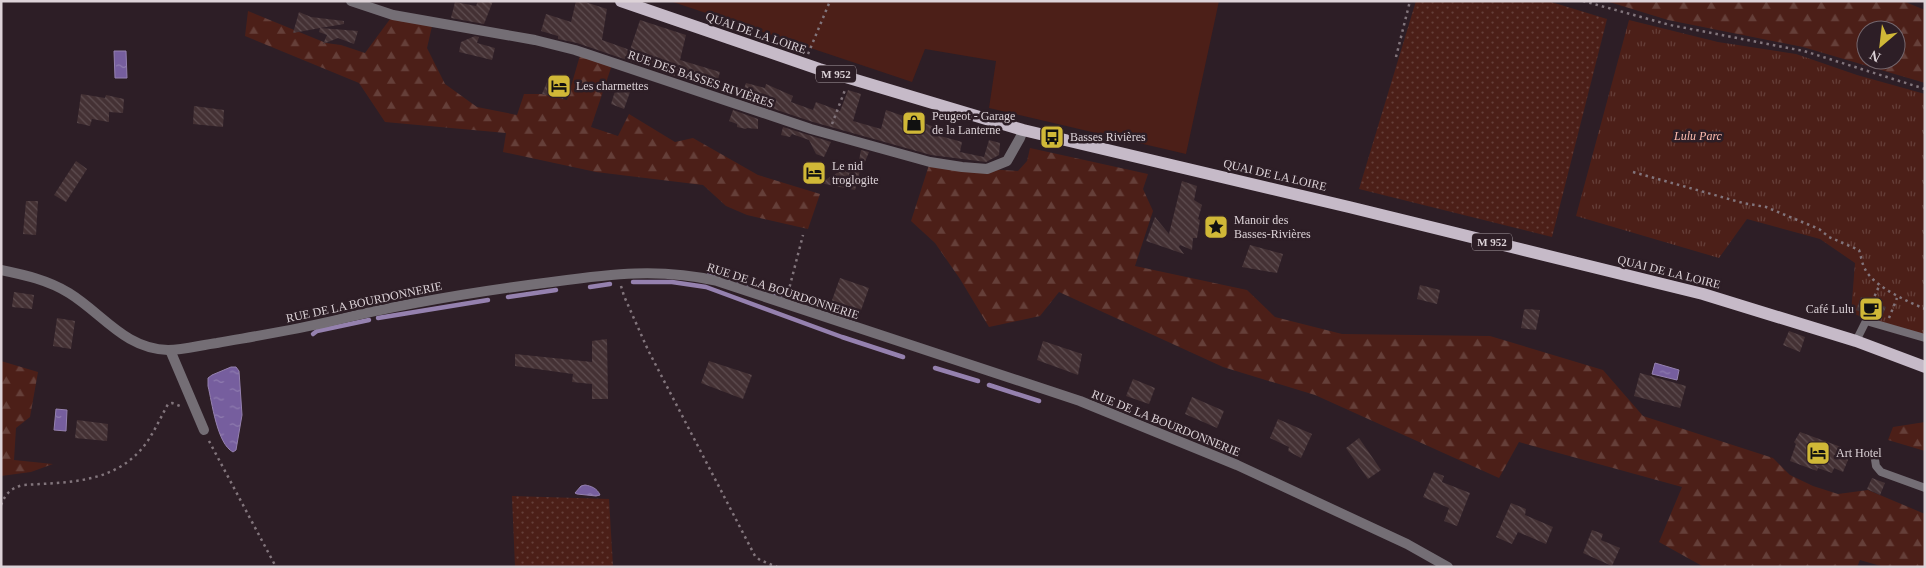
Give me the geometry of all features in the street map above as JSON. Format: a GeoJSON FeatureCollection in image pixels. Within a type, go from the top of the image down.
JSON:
{"type":"FeatureCollection","features":[{"type":"Feature","properties":{"kind":"main road","name":"QUAI DE LA LOIRE"},"geometry":{"type":"LineString","coordinates":[[621,1],[804,64],[1023,130],[1667,285],[1742,305],[1856,341],[1925,367]]}},
{"type":"Feature","properties":{"kind":"street","name":"RUE DES BASSES RIVIÈRES"},"geometry":{"type":"LineString","coordinates":[[352,1],[393,14],[535,40],[576,50],[811,129],[930,162],[987,169],[1007,161],[1023,130]]}},
{"type":"Feature","properties":{"kind":"street","name":"RUE DE LA BOURDONNERIE"},"geometry":{"type":"LineString","coordinates":[[1,270],[42,280],[58,287],[88,307],[121,335],[152,348],[170,350],[271,335],[382,309],[471,292],[619,274],[667,273],[691,275],[717,281],[1080,401],[1237,465],[1407,544],[1448,567]]}},
{"type":"Feature","properties":{"kind":"street"},"geometry":{"type":"LineString","coordinates":[[170,350],[204,430]]}},
{"type":"Feature","properties":{"kind":"lane"},"geometry":{"type":"LineString","coordinates":[[1856,341],[1866,321],[1925,338]]}},
{"type":"Feature","properties":{"kind":"lane"},"geometry":{"type":"LineString","coordinates":[[1874,453],[1876,466],[1881,472],[1925,488]]}},
{"type":"Feature","properties":{"kind":"path"},"geometry":{"type":"LineString","coordinates":[[804,64],[830,1]]}},
{"type":"Feature","properties":{"kind":"path"},"geometry":{"type":"LineString","coordinates":[[1396,57],[1410,1]]}},
{"type":"Feature","properties":{"kind":"path"},"geometry":{"type":"LineString","coordinates":[[1583,1],[1670,25],[1804,51],[1925,89]]}},
{"type":"Feature","properties":{"kind":"path"},"geometry":{"type":"LineString","coordinates":[[1633,172],[1743,203],[1766,207],[1811,226],[1829,238],[1859,250],[1865,270],[1880,284],[1898,297],[1925,309]]}},
{"type":"Feature","properties":{"kind":"path"},"geometry":{"type":"LineString","coordinates":[[785,304],[803,235]]}},
{"type":"Feature","properties":{"kind":"path"},"geometry":{"type":"LineString","coordinates":[[619,274],[624,296],[648,350],[755,556],[777,567]]}},
{"type":"Feature","properties":{"kind":"path"},"geometry":{"type":"LineString","coordinates":[[1872,302],[1880,284]]}},
{"type":"Feature","properties":{"kind":"path"},"geometry":{"type":"LineString","coordinates":[[1885,326],[1898,297]]}},
{"type":"Feature","properties":{"kind":"path"},"geometry":{"type":"LineString","coordinates":[[1,505],[8,491],[14,487],[92,478],[108,474],[123,465],[146,444],[168,404],[172,403],[194,408]]}},
{"type":"Feature","properties":{"kind":"path"},"geometry":{"type":"LineString","coordinates":[[204,430],[276,567]]}},
{"type":"Feature","properties":{"kind":"green space"},"geometry":{"type":"Polygon","coordinates":[[[670,1],[1219,1],[1186,154],[989,108],[996,61],[925,49],[912,82],[670,1]]]}},
{"type":"Feature","properties":{"kind":"green space"},"geometry":{"type":"Polygon","coordinates":[[[1416,1],[1548,1],[1607,19],[1552,237],[1359,189],[1416,1]]]}},
{"type":"Feature","properties":{"kind":"green space"},"geometry":{"type":"Polygon","coordinates":[[[1606,1],[1903,1],[1925,10],[1925,83],[1881,70],[1906,70],[1906,20],[1856,20],[1856,63],[1803,47],[1668,20],[1606,1]]]}},
{"type":"Feature","properties":{"kind":"green space"},"geometry":{"type":"Polygon","coordinates":[[[248,11],[326,43],[341,45],[365,53],[393,15],[433,22],[427,48],[445,84],[477,107],[517,115],[524,94],[542,94],[567,100],[581,52],[613,62],[591,127],[618,136],[629,114],[675,142],[693,138],[758,175],[820,194],[808,229],[747,215],[726,206],[703,185],[596,172],[503,152],[506,133],[385,122],[359,83],[245,36],[248,11]]]}},
{"type":"Feature","properties":{"kind":"green space","name":"Lulu Parc"},"geometry":{"type":"Polygon","coordinates":[[[1629,20],[1718,42],[1796,54],[1857,75],[1925,94],[1925,335],[1882,324],[1851,313],[1855,263],[1820,239],[1747,219],[1719,258],[1576,216],[1629,20]]]}},
{"type":"Feature","properties":{"kind":"green space"},"geometry":{"type":"Polygon","coordinates":[[[1030,148],[1148,174],[1143,189],[1153,211],[1135,266],[1247,290],[1275,317],[1342,334],[1490,336],[1603,370],[1643,416],[1773,458],[1790,475],[1813,486],[1838,494],[1868,490],[1925,514],[1925,567],[1884,567],[1860,560],[1857,567],[1704,567],[1659,542],[1682,487],[1519,442],[1499,478],[1315,395],[1223,367],[1059,292],[1040,316],[989,327],[960,279],[935,243],[911,221],[930,162],[1018,171],[1027,161],[1030,148]]]}},
{"type":"Feature","properties":{"kind":"green space"},"geometry":{"type":"Polygon","coordinates":[[[1,361],[38,372],[30,417],[16,428],[14,460],[53,464],[31,472],[1,476],[1,361]]]}},
{"type":"Feature","properties":{"kind":"green space"},"geometry":{"type":"Polygon","coordinates":[[[1925,422],[1925,451],[1888,440],[1893,427],[1925,422]]]}},
{"type":"Feature","properties":{"kind":"green space"},"geometry":{"type":"Polygon","coordinates":[[[512,496],[609,499],[613,567],[515,567],[512,496]]]}},
{"type":"Feature","properties":{"kind":"water"},"geometry":{"type":"Polygon","coordinates":[[[114,51],[126,51],[127,78],[115,78],[114,51]]]}},
{"type":"Feature","properties":{"kind":"water"},"geometry":{"type":"Polygon","coordinates":[[[1655,363],[1679,370],[1677,380],[1652,374],[1655,363]]]}},
{"type":"Feature","properties":{"kind":"water"},"geometry":{"type":"Polygon","coordinates":[[[231,367],[236,367],[239,371],[242,415],[236,450],[233,452],[227,448],[219,432],[208,386],[208,378],[231,367]]]}},
{"type":"Feature","properties":{"kind":"water"},"geometry":{"type":"Polygon","coordinates":[[[56,409],[67,410],[66,431],[54,430],[56,409]]]}},
{"type":"Feature","properties":{"kind":"water"},"geometry":{"type":"Polygon","coordinates":[[[585,485],[594,488],[600,495],[575,493],[581,486],[585,485]]]}},
{"type":"Feature","properties":{"kind":"building"},"geometry":{"type":"Polygon","coordinates":[[[478,1],[493,1],[484,24],[451,18],[455,2],[476,6],[478,1]]]}},
{"type":"Feature","properties":{"kind":"building"},"geometry":{"type":"Polygon","coordinates":[[[576,1],[607,9],[602,40],[630,50],[640,20],[686,35],[680,60],[720,72],[715,90],[577,43],[558,39],[558,36],[541,31],[546,14],[571,22],[576,1]]]}},
{"type":"Feature","properties":{"kind":"building"},"geometry":{"type":"Polygon","coordinates":[[[299,12],[311,17],[344,21],[344,24],[293,33],[299,12]]]}},
{"type":"Feature","properties":{"kind":"building"},"geometry":{"type":"Polygon","coordinates":[[[320,28],[358,31],[354,44],[338,38],[323,44],[327,35],[319,32],[320,28]]]}},
{"type":"Feature","properties":{"kind":"building"},"geometry":{"type":"Polygon","coordinates":[[[475,36],[479,37],[477,43],[495,48],[492,60],[459,52],[461,42],[475,36]]]}},
{"type":"Feature","properties":{"kind":"building"},"geometry":{"type":"Polygon","coordinates":[[[550,75],[559,78],[559,82],[568,84],[563,99],[542,94],[550,75]]]}},
{"type":"Feature","properties":{"kind":"building"},"geometry":{"type":"Polygon","coordinates":[[[746,83],[765,88],[766,84],[793,96],[791,102],[813,110],[816,102],[840,111],[848,90],[861,94],[853,121],[881,129],[886,110],[935,127],[933,134],[962,142],[960,152],[984,157],[989,140],[1000,143],[999,155],[986,162],[931,155],[813,122],[741,98],[746,83]]]}},
{"type":"Feature","properties":{"kind":"building"},"geometry":{"type":"Polygon","coordinates":[[[616,88],[630,92],[624,109],[611,104],[616,88]]]}},
{"type":"Feature","properties":{"kind":"building"},"geometry":{"type":"Polygon","coordinates":[[[81,94],[105,98],[106,95],[124,99],[123,113],[109,112],[109,122],[92,119],[90,126],[77,123],[81,94]]]}},
{"type":"Feature","properties":{"kind":"building"},"geometry":{"type":"Polygon","coordinates":[[[194,106],[224,110],[223,127],[193,124],[194,106]]]}},
{"type":"Feature","properties":{"kind":"building"},"geometry":{"type":"Polygon","coordinates":[[[733,110],[758,119],[758,129],[737,127],[737,124],[729,121],[733,110]]]}},
{"type":"Feature","properties":{"kind":"building"},"geometry":{"type":"Polygon","coordinates":[[[783,127],[831,142],[824,157],[816,154],[809,140],[792,134],[790,137],[781,135],[783,127]]]}},
{"type":"Feature","properties":{"kind":"building"},"geometry":{"type":"Polygon","coordinates":[[[861,150],[869,152],[864,164],[862,163],[855,190],[820,183],[859,160],[861,150]]]}},
{"type":"Feature","properties":{"kind":"building"},"geometry":{"type":"Polygon","coordinates":[[[76,161],[87,169],[66,202],[54,195],[76,161]]]}},
{"type":"Feature","properties":{"kind":"building"},"geometry":{"type":"Polygon","coordinates":[[[1182,181],[1197,186],[1194,200],[1202,205],[1198,219],[1200,220],[1197,238],[1193,238],[1192,250],[1180,245],[1179,247],[1184,254],[1146,241],[1155,217],[1169,234],[1182,181]]]}},
{"type":"Feature","properties":{"kind":"building"},"geometry":{"type":"Polygon","coordinates":[[[26,201],[38,201],[36,235],[23,234],[26,201]]]}},
{"type":"Feature","properties":{"kind":"building"},"geometry":{"type":"Polygon","coordinates":[[[1250,245],[1283,254],[1277,273],[1242,267],[1250,245]]]}},
{"type":"Feature","properties":{"kind":"building"},"geometry":{"type":"Polygon","coordinates":[[[840,278],[869,288],[860,313],[831,303],[840,278]]]}},
{"type":"Feature","properties":{"kind":"building"},"geometry":{"type":"Polygon","coordinates":[[[1420,285],[1440,290],[1437,304],[1417,299],[1420,285]]]}},
{"type":"Feature","properties":{"kind":"building"},"geometry":{"type":"Polygon","coordinates":[[[14,292],[34,295],[32,309],[12,307],[14,292]]]}},
{"type":"Feature","properties":{"kind":"building"},"geometry":{"type":"Polygon","coordinates":[[[1861,297],[1886,307],[1881,319],[1856,310],[1861,297]]]}},
{"type":"Feature","properties":{"kind":"building"},"geometry":{"type":"Polygon","coordinates":[[[1524,310],[1540,310],[1536,330],[1521,328],[1524,310]]]}},
{"type":"Feature","properties":{"kind":"building"},"geometry":{"type":"Polygon","coordinates":[[[57,318],[75,321],[71,349],[53,346],[57,318]]]}},
{"type":"Feature","properties":{"kind":"building"},"geometry":{"type":"Polygon","coordinates":[[[1789,331],[1805,337],[1800,352],[1783,345],[1789,331]]]}},
{"type":"Feature","properties":{"kind":"building"},"geometry":{"type":"Polygon","coordinates":[[[607,339],[608,399],[592,399],[592,384],[572,382],[573,374],[515,366],[515,354],[592,362],[592,341],[607,339]]]}},
{"type":"Feature","properties":{"kind":"building"},"geometry":{"type":"Polygon","coordinates":[[[1043,341],[1082,354],[1078,375],[1037,360],[1043,341]]]}},
{"type":"Feature","properties":{"kind":"building"},"geometry":{"type":"Polygon","coordinates":[[[709,361],[752,375],[743,399],[701,383],[709,361]]]}},
{"type":"Feature","properties":{"kind":"building"},"geometry":{"type":"Polygon","coordinates":[[[1640,373],[1686,386],[1680,408],[1634,396],[1640,373]]]}},
{"type":"Feature","properties":{"kind":"building"},"geometry":{"type":"Polygon","coordinates":[[[1133,379],[1155,388],[1149,404],[1126,396],[1133,379]]]}},
{"type":"Feature","properties":{"kind":"building"},"geometry":{"type":"Polygon","coordinates":[[[1192,397],[1224,411],[1217,428],[1185,414],[1192,397]]]}},
{"type":"Feature","properties":{"kind":"building"},"geometry":{"type":"Polygon","coordinates":[[[1278,419],[1312,434],[1301,458],[1288,451],[1289,447],[1270,438],[1278,419]]]}},
{"type":"Feature","properties":{"kind":"building"},"geometry":{"type":"Polygon","coordinates":[[[77,420],[108,424],[107,441],[75,438],[77,420]]]}},
{"type":"Feature","properties":{"kind":"building","name":"Art Hotel"},"geometry":{"type":"Polygon","coordinates":[[[1800,432],[1841,447],[1840,452],[1850,455],[1843,472],[1834,468],[1832,473],[1818,468],[1817,471],[1790,461],[1796,444],[1794,442],[1800,432]]]}},
{"type":"Feature","properties":{"kind":"building"},"geometry":{"type":"Polygon","coordinates":[[[1359,438],[1381,470],[1368,479],[1346,448],[1359,438]]]}},
{"type":"Feature","properties":{"kind":"building"},"geometry":{"type":"Polygon","coordinates":[[[1434,472],[1444,476],[1442,482],[1470,493],[1457,526],[1444,521],[1449,508],[1423,497],[1434,472]]]}},
{"type":"Feature","properties":{"kind":"building"},"geometry":{"type":"Polygon","coordinates":[[[1872,478],[1885,483],[1880,495],[1867,489],[1872,478]]]}},
{"type":"Feature","properties":{"kind":"building"},"geometry":{"type":"Polygon","coordinates":[[[1511,503],[1526,509],[1525,515],[1553,527],[1546,544],[1518,532],[1512,544],[1496,537],[1511,503]]]}},
{"type":"Feature","properties":{"kind":"building"},"geometry":{"type":"Polygon","coordinates":[[[1592,530],[1603,534],[1601,540],[1620,548],[1612,566],[1583,553],[1592,530]]]}},
{"type":"Feature","properties":{"kind":"waterway"},"geometry":{"type":"LineString","coordinates":[[709,272],[780,296]]}},
{"type":"Feature","properties":{"kind":"waterway"},"geometry":{"type":"LineString","coordinates":[[633,282],[672,282],[706,287],[842,337],[903,357]]}},
{"type":"Feature","properties":{"kind":"waterway"},"geometry":{"type":"LineString","coordinates":[[590,287],[610,284]]}},
{"type":"Feature","properties":{"kind":"waterway"},"geometry":{"type":"LineString","coordinates":[[508,297],[556,290]]}},
{"type":"Feature","properties":{"kind":"waterway"},"geometry":{"type":"LineString","coordinates":[[378,318],[488,300]]}},
{"type":"Feature","properties":{"kind":"waterway"},"geometry":{"type":"LineString","coordinates":[[313,334],[317,331],[369,320]]}},
{"type":"Feature","properties":{"kind":"waterway"},"geometry":{"type":"LineString","coordinates":[[935,368],[978,381]]}},
{"type":"Feature","properties":{"kind":"waterway"},"geometry":{"type":"LineString","coordinates":[[989,385],[1039,401]]}},
{"type":"Feature","properties":{"kind":"place","name":"Les charmettes"},"geometry":{"type":"Point","coordinates":[559,86]}},
{"type":"Feature","properties":{"kind":"place","name":"Peugeot - Garage de la Lanterne"},"geometry":{"type":"Point","coordinates":[914,123]}},
{"type":"Feature","properties":{"kind":"place","name":"Basses Rivières"},"geometry":{"type":"Point","coordinates":[1052,137]}},
{"type":"Feature","properties":{"kind":"place","name":"Le nid troglogite"},"geometry":{"type":"Point","coordinates":[814,173]}},
{"type":"Feature","properties":{"kind":"place","name":"Manoir des Basses-Rivières"},"geometry":{"type":"Point","coordinates":[1216,227]}},
{"type":"Feature","properties":{"kind":"place","name":"Café Lulu"},"geometry":{"type":"Point","coordinates":[1871,309]}},
{"type":"Feature","properties":{"kind":"place","name":"Art Hotel"},"geometry":{"type":"Point","coordinates":[1818,453]}}]}
